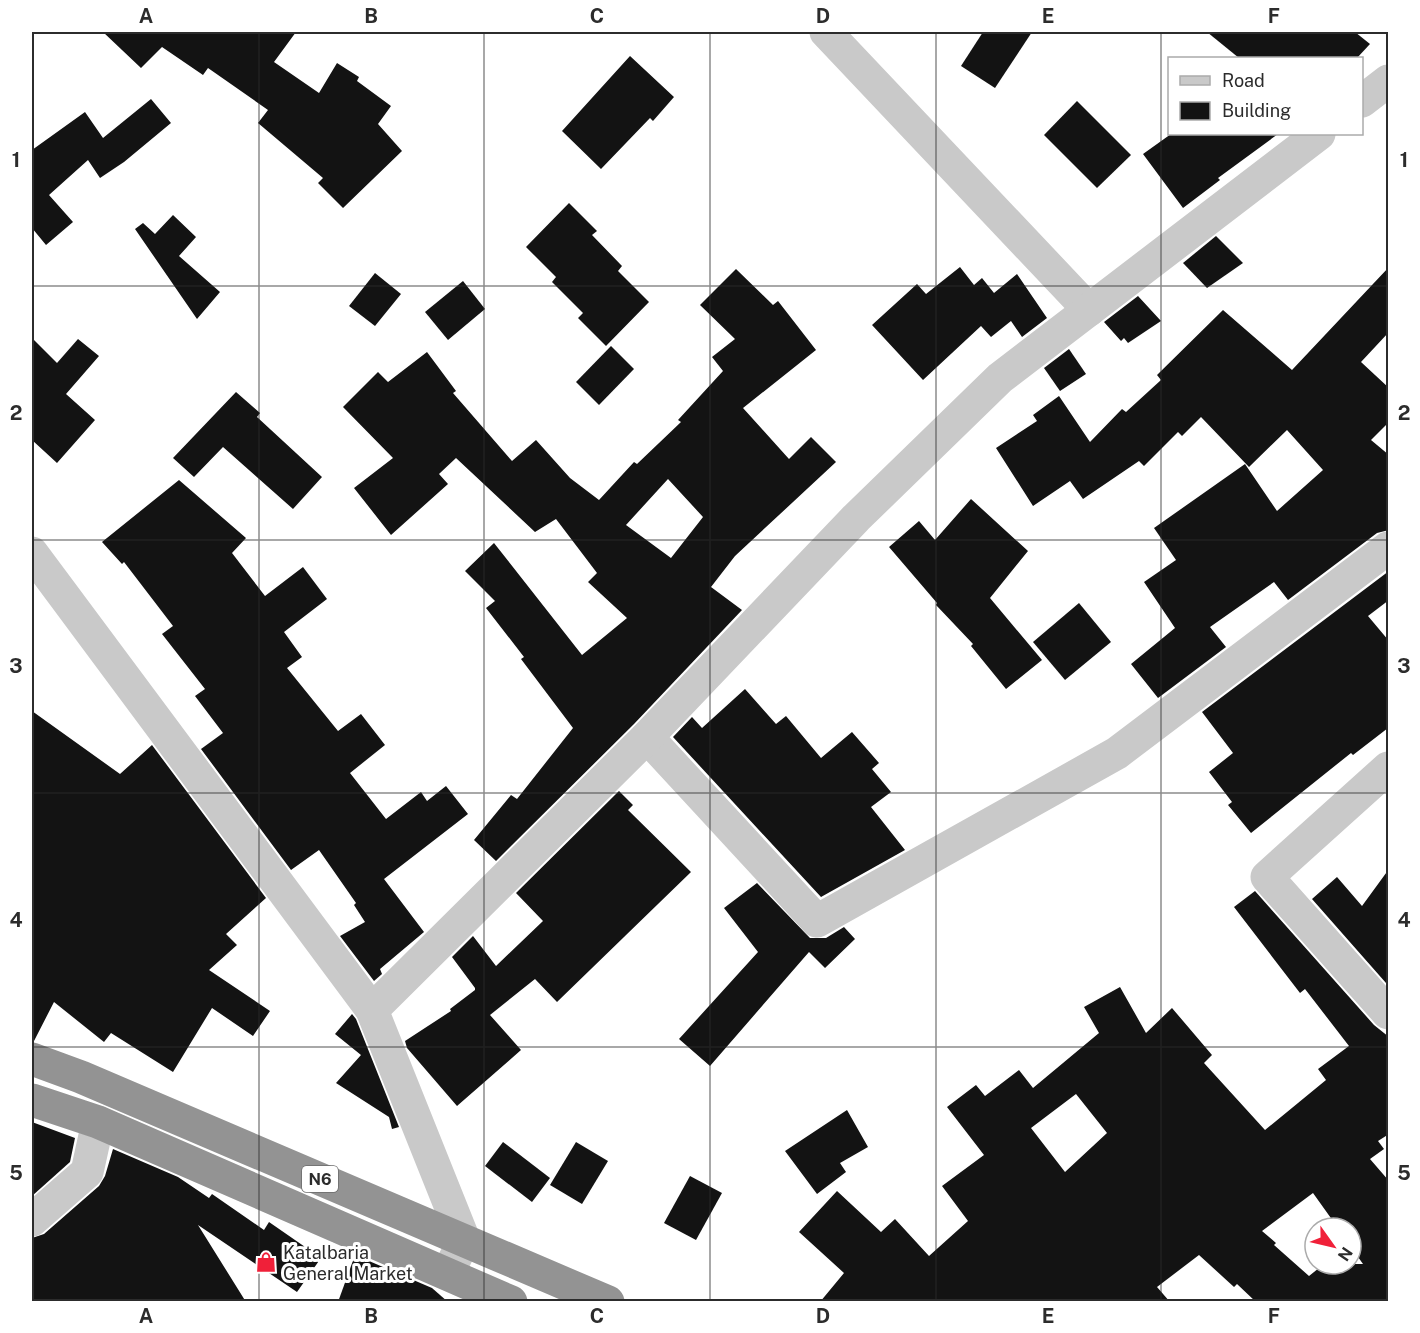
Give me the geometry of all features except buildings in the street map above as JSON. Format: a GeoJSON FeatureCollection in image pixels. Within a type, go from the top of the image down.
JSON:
{"type":"FeatureCollection","features":[{"type":"Feature","properties":{"kind":"highway","name":"N6"},"geometry":{"type":"LineString","coordinates":[[32,1059],[81,1077],[608,1302]]}},
{"type":"Feature","properties":{"kind":"highway","name":"N6"},"geometry":{"type":"LineString","coordinates":[[32,1100],[98,1122],[509,1301]]}},
{"type":"Feature","properties":{"kind":"street"},"geometry":{"type":"LineString","coordinates":[[826,32],[1089,310]]}},
{"type":"Feature","properties":{"kind":"street"},"geometry":{"type":"LineString","coordinates":[[1363,100],[1389,81]]}},
{"type":"Feature","properties":{"kind":"street"},"geometry":{"type":"LineString","coordinates":[[372,1010],[647,737],[856,518],[1000,378],[1318,135]]}},
{"type":"Feature","properties":{"kind":"street"},"geometry":{"type":"LineString","coordinates":[[647,737],[817,921],[1117,753],[1389,548]]}},
{"type":"Feature","properties":{"kind":"street"},"geometry":{"type":"LineString","coordinates":[[32,553],[372,1010],[464,1240],[448,1273]]}},
{"type":"Feature","properties":{"kind":"street"},"geometry":{"type":"LineString","coordinates":[[1389,768],[1267,877],[1389,1013]]}},
{"type":"Feature","properties":{"kind":"street"},"geometry":{"type":"LineString","coordinates":[[32,1220],[87,1172],[98,1122]]}},
{"type":"Feature","properties":{"kind":"place","name":"Katalbaria General Market"},"geometry":{"type":"Point","coordinates":[266,1262]}}]}
